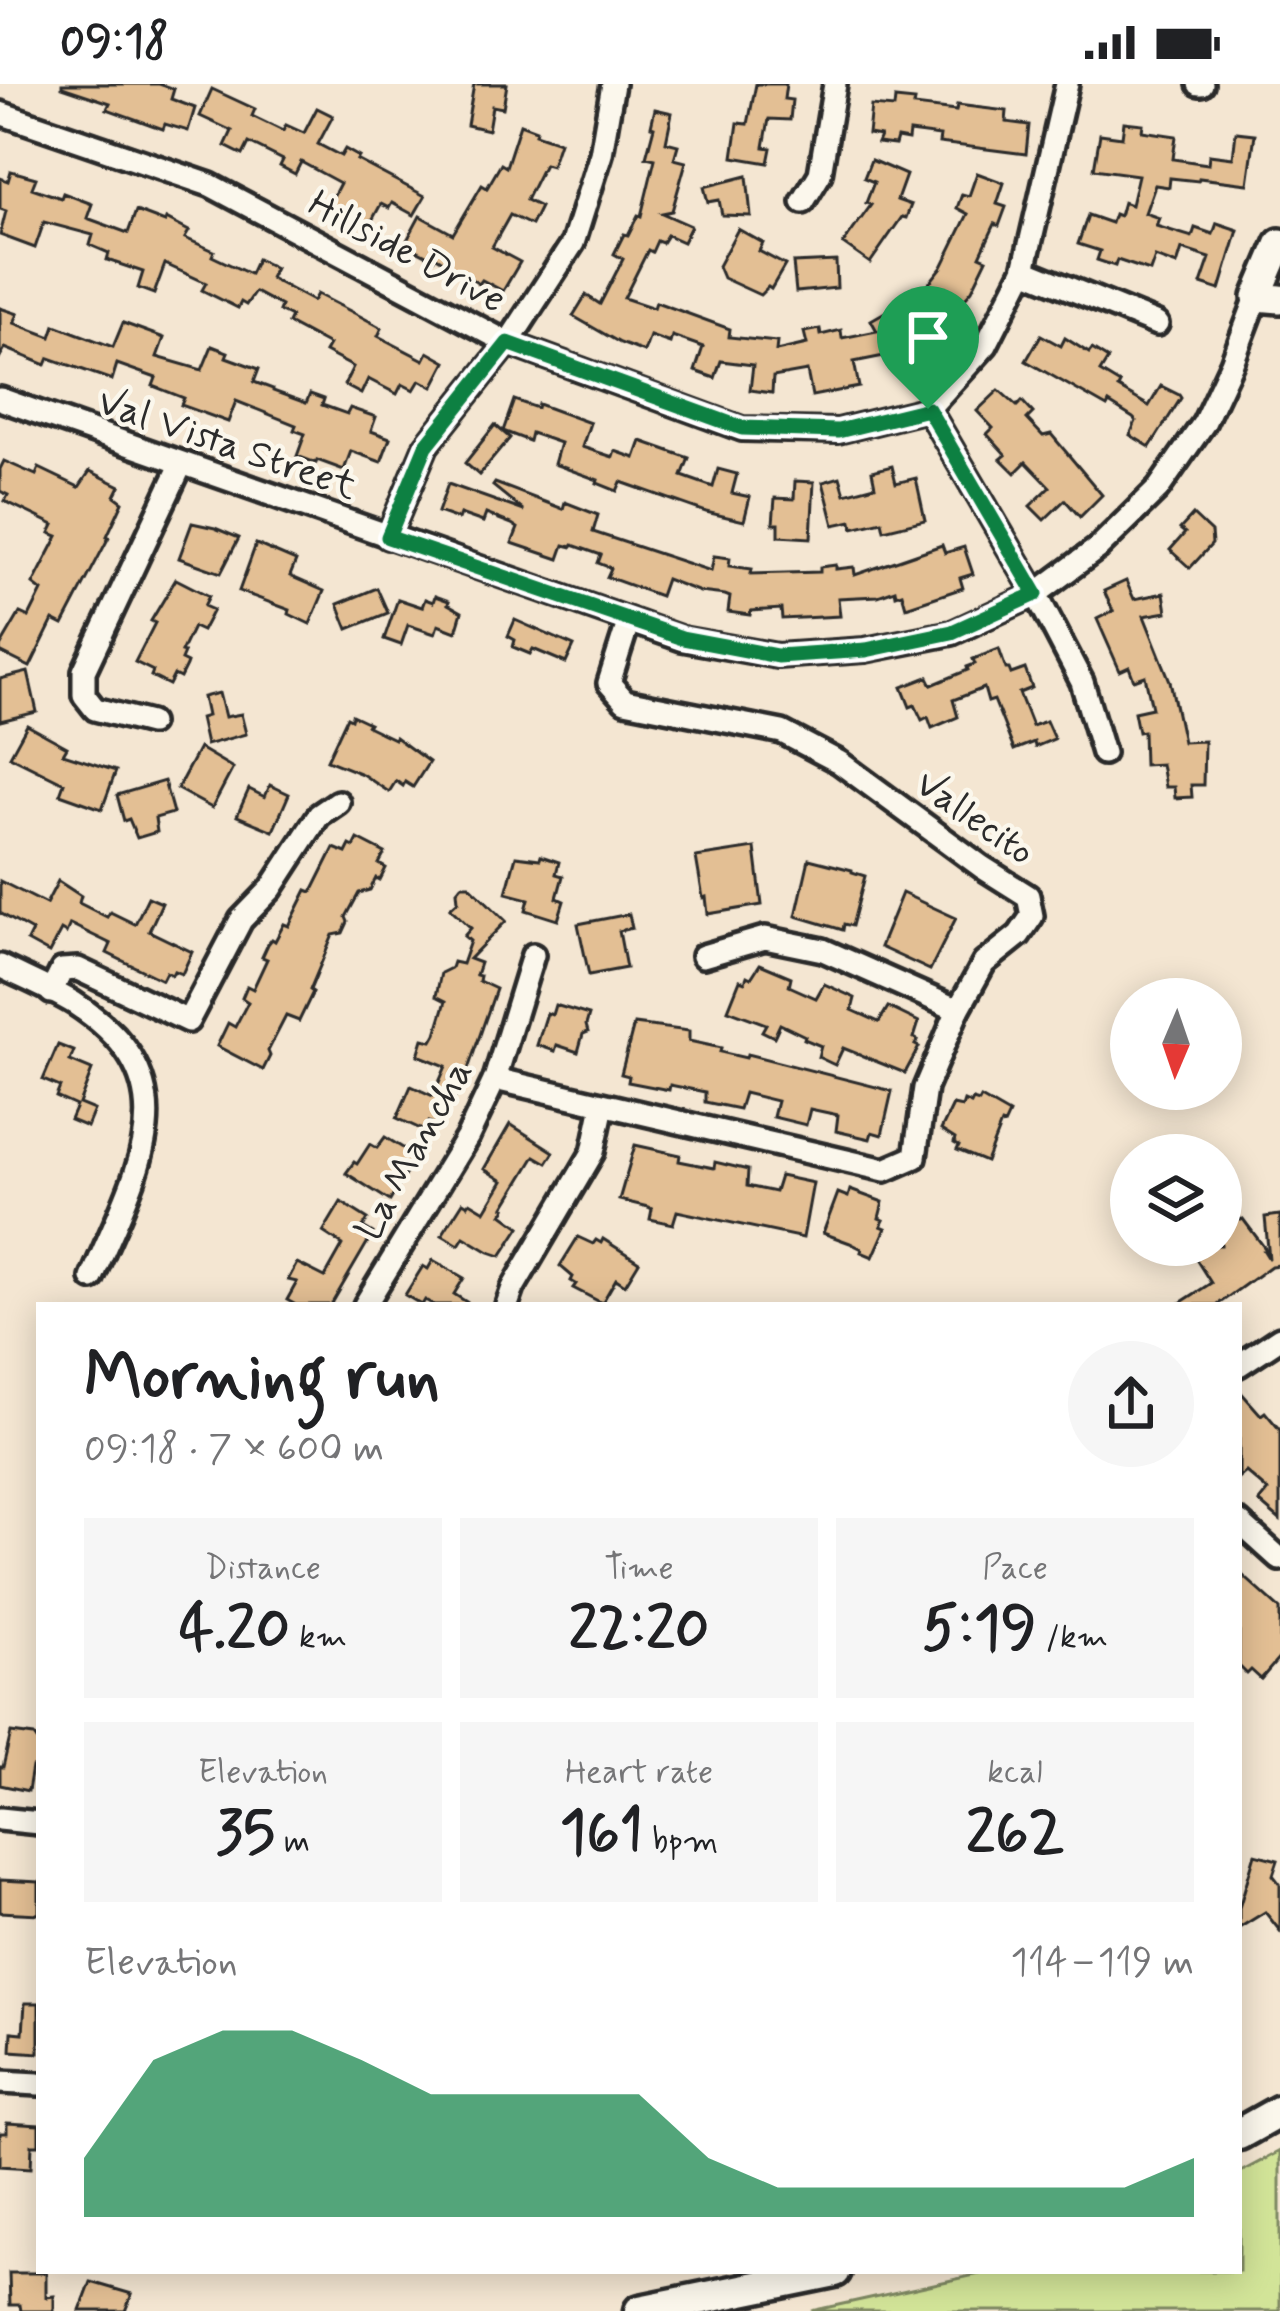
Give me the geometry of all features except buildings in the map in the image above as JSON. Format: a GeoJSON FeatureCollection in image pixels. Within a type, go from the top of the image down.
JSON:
{"type":"FeatureCollection","features":[{"type":"Feature","properties":{"kind":"main road"},"geometry":{"type":"LineString","coordinates":[[1242,2132],[1280,2111]]}},
{"type":"Feature","properties":{"kind":"main road"},"geometry":{"type":"LineString","coordinates":[[640,2311],[821,2274]]}},
{"type":"Feature","properties":{"kind":"street"},"geometry":{"type":"LineString","coordinates":[[388,537],[426,446],[508,343],[573,243],[601,154],[613,84]]}},
{"type":"Feature","properties":{"kind":"street"},"geometry":{"type":"LineString","coordinates":[[803,202],[820,174],[835,84]]}},
{"type":"Feature","properties":{"kind":"street"},"geometry":{"type":"LineString","coordinates":[[1067,84],[1024,270],[986,345],[928,409],[1082,682],[1103,753]]}},
{"type":"Feature","properties":{"kind":"street","name":"Hillside Drive"},"geometry":{"type":"LineString","coordinates":[[0,113],[210,185],[508,343],[742,428],[838,431],[928,409]]}},
{"type":"Feature","properties":{"kind":"street"},"geometry":{"type":"LineString","coordinates":[[1268,298],[1280,243]]}},
{"type":"Feature","properties":{"kind":"street"},"geometry":{"type":"LineString","coordinates":[[1024,270],[1157,324]]}},
{"type":"Feature","properties":{"kind":"street","name":"Val Vista Street"},"geometry":{"type":"LineString","coordinates":[[0,399],[682,638],[777,656],[866,650],[952,632],[1036,594],[1099,548],[1158,489],[1204,424],[1268,298]]}},
{"type":"Feature","properties":{"kind":"street"},"geometry":{"type":"LineString","coordinates":[[150,723],[95,709],[84,695],[84,671],[181,465]]}},
{"type":"Feature","properties":{"kind":"street","name":"Vallecito"},"geometry":{"type":"LineString","coordinates":[[495,1078],[885,1170],[915,1157],[925,1088],[958,1010],[984,963],[1019,935],[1032,916],[1028,896],[982,868],[839,762],[782,732],[625,701],[609,683],[629,620]]}},
{"type":"Feature","properties":{"kind":"street"},"geometry":{"type":"LineString","coordinates":[[51,992],[62,970],[78,969],[188,1021],[241,920],[271,889],[319,815],[338,802]]}},
{"type":"Feature","properties":{"kind":"street"},"geometry":{"type":"LineString","coordinates":[[703,956],[765,938],[823,950],[958,1010]]}},
{"type":"Feature","properties":{"kind":"street","name":"La Mancha"},"geometry":{"type":"LineString","coordinates":[[367,1302],[468,1136],[495,1078],[533,955]]}},
{"type":"Feature","properties":{"kind":"street"},"geometry":{"type":"LineString","coordinates":[[0,966],[72,1002],[102,1024],[127,1050],[142,1078],[148,1111],[145,1146],[92,1278]]}},
{"type":"Feature","properties":{"kind":"street"},"geometry":{"type":"LineString","coordinates":[[508,1302],[593,1152],[603,1105]]}},
{"type":"Feature","properties":{"kind":"street"},"geometry":{"type":"LineString","coordinates":[[1242,1363],[1280,1338]]}},
{"type":"Feature","properties":{"kind":"street"},"geometry":{"type":"LineString","coordinates":[[1242,1525],[1280,1559]]}},
{"type":"Feature","properties":{"kind":"street"},"geometry":{"type":"LineString","coordinates":[[0,1819],[36,1823]]}},
{"type":"Feature","properties":{"kind":"street"},"geometry":{"type":"LineString","coordinates":[[0,2082],[36,2084]]}},
{"type":"Feature","properties":{"kind":"green space"},"geometry":{"type":"Polygon","coordinates":[[[1280,2151],[1280,2311],[811,2311],[979,2274],[1242,2274],[1242,2171],[1280,2151]]]}},
{"type":"Feature","properties":{"kind":"route"},"geometry":{"type":"LineString","coordinates":[[508,343],[742,428],[838,431],[928,409],[1036,594],[952,632],[866,650],[777,656],[682,638],[388,537],[426,446],[508,343]]}}]}
